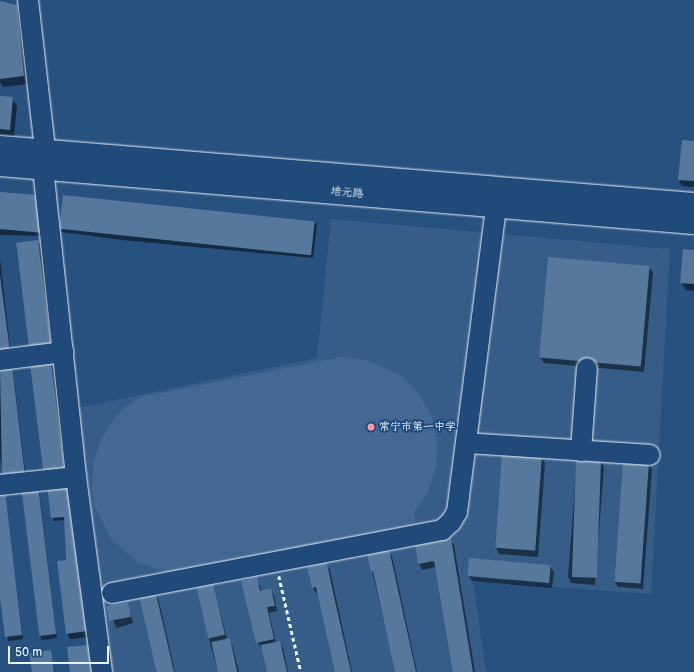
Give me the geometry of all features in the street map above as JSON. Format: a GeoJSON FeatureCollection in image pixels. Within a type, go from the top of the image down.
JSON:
{"type":"FeatureCollection","features":[{"type":"Feature","properties":{"kind":"main road","name":"培元路"},"geometry":{"type":"LineString","coordinates":[[0,147],[44,159],[496,206],[694,223]]}},
{"type":"Feature","properties":{"kind":"main road","name":"培元路"},"geometry":{"type":"LineString","coordinates":[[0,165],[44,159],[694,204]]}},
{"type":"Feature","properties":{"kind":"street"},"geometry":{"type":"LineString","coordinates":[[28,0],[76,477],[102,672]]}},
{"type":"Feature","properties":{"kind":"street"},"geometry":{"type":"LineString","coordinates":[[112,593],[442,530],[451,522],[457,512],[496,206]]}},
{"type":"Feature","properties":{"kind":"street"},"geometry":{"type":"LineString","coordinates":[[0,360],[63,352]]}},
{"type":"Feature","properties":{"kind":"street"},"geometry":{"type":"LineString","coordinates":[[582,451],[587,368]]}},
{"type":"Feature","properties":{"kind":"street"},"geometry":{"type":"LineString","coordinates":[[466,443],[650,456]]}},
{"type":"Feature","properties":{"kind":"street"},"geometry":{"type":"LineString","coordinates":[[0,485],[76,477]]}},
{"type":"Feature","properties":{"kind":"path"},"geometry":{"type":"LineString","coordinates":[[276,562],[301,672]]}},
{"type":"Feature","properties":{"kind":"shaded area","name":"常宁市第一中学"},"geometry":{"type":"Polygon","coordinates":[[[331,219],[670,249],[651,594],[473,581],[486,672],[113,672],[78,408],[317,358],[331,219]]]}},
{"type":"Feature","properties":{"kind":"shaded area"},"geometry":{"type":"Polygon","coordinates":[[[342,357],[368,360],[402,376],[420,395],[432,417],[437,442],[436,468],[428,492],[414,513],[416,527],[175,575],[139,563],[111,539],[94,505],[92,491],[93,463],[102,437],[118,414],[128,405],[140,397],[342,357]]]}},
{"type":"Feature","properties":{"kind":"building"},"geometry":{"type":"Polygon","coordinates":[[[0,1],[17,5],[24,76],[0,79],[0,1]]]}},
{"type":"Feature","properties":{"kind":"building"},"geometry":{"type":"Polygon","coordinates":[[[0,96],[13,97],[10,130],[0,129],[0,96]]]}},
{"type":"Feature","properties":{"kind":"building"},"geometry":{"type":"Polygon","coordinates":[[[682,140],[694,141],[694,181],[678,180],[682,140]]]}},
{"type":"Feature","properties":{"kind":"building"},"geometry":{"type":"Polygon","coordinates":[[[0,192],[38,195],[44,233],[0,229],[0,192]]]}},
{"type":"Feature","properties":{"kind":"building"},"geometry":{"type":"Polygon","coordinates":[[[63,195],[315,221],[311,255],[59,229],[63,195]]]}},
{"type":"Feature","properties":{"kind":"building"},"geometry":{"type":"Polygon","coordinates":[[[38,240],[51,348],[29,351],[16,243],[38,240]]]}},
{"type":"Feature","properties":{"kind":"building"},"geometry":{"type":"Polygon","coordinates":[[[683,249],[694,250],[694,284],[680,283],[683,249]]]}},
{"type":"Feature","properties":{"kind":"building"},"geometry":{"type":"Polygon","coordinates":[[[548,257],[650,266],[641,367],[539,358],[548,257]]]}},
{"type":"Feature","properties":{"kind":"building"},"geometry":{"type":"Polygon","coordinates":[[[0,275],[10,351],[0,352],[0,275]]]}},
{"type":"Feature","properties":{"kind":"building"},"geometry":{"type":"Polygon","coordinates":[[[51,362],[65,472],[44,475],[30,365],[51,362]]]}},
{"type":"Feature","properties":{"kind":"building"},"geometry":{"type":"Polygon","coordinates":[[[12,365],[25,475],[2,478],[0,367],[12,365]]]}},
{"type":"Feature","properties":{"kind":"building"},"geometry":{"type":"Polygon","coordinates":[[[502,453],[542,456],[535,551],[495,548],[502,453]]]}},
{"type":"Feature","properties":{"kind":"building"},"geometry":{"type":"Polygon","coordinates":[[[576,459],[601,460],[597,578],[572,577],[576,459]]]}},
{"type":"Feature","properties":{"kind":"building"},"geometry":{"type":"Polygon","coordinates":[[[623,461],[649,463],[640,584],[615,582],[623,461]]]}},
{"type":"Feature","properties":{"kind":"building"},"geometry":{"type":"Polygon","coordinates":[[[69,484],[87,631],[66,634],[57,561],[66,560],[64,517],[51,518],[47,486],[69,484]]]}},
{"type":"Feature","properties":{"kind":"building"},"geometry":{"type":"Polygon","coordinates":[[[38,485],[56,634],[39,636],[21,487],[38,485]]]}},
{"type":"Feature","properties":{"kind":"building"},"geometry":{"type":"Polygon","coordinates":[[[5,491],[22,635],[5,637],[0,598],[0,492],[5,491]]]}},
{"type":"Feature","properties":{"kind":"building"},"geometry":{"type":"Polygon","coordinates":[[[451,538],[473,672],[453,672],[434,561],[418,564],[415,545],[451,538]]]}},
{"type":"Feature","properties":{"kind":"building"},"geometry":{"type":"Polygon","coordinates":[[[389,549],[416,672],[395,672],[373,571],[371,572],[367,554],[389,549]]]}},
{"type":"Feature","properties":{"kind":"building"},"geometry":{"type":"Polygon","coordinates":[[[469,558],[551,565],[549,583],[467,576],[469,558]]]}},
{"type":"Feature","properties":{"kind":"building"},"geometry":{"type":"Polygon","coordinates":[[[327,563],[351,672],[335,672],[316,587],[312,588],[307,567],[327,563]]]}},
{"type":"Feature","properties":{"kind":"building"},"geometry":{"type":"Polygon","coordinates":[[[257,577],[260,591],[271,588],[275,606],[267,607],[274,639],[256,643],[241,581],[257,577]]]}},
{"type":"Feature","properties":{"kind":"building"},"geometry":{"type":"Polygon","coordinates":[[[213,583],[225,635],[208,638],[196,587],[213,583]]]}},
{"type":"Feature","properties":{"kind":"building"},"geometry":{"type":"Polygon","coordinates":[[[156,594],[174,672],[157,672],[139,598],[156,594]]]}},
{"type":"Feature","properties":{"kind":"building"},"geometry":{"type":"Polygon","coordinates":[[[128,602],[131,617],[109,621],[106,606],[128,602]]]}},
{"type":"Feature","properties":{"kind":"building"},"geometry":{"type":"Polygon","coordinates":[[[230,638],[237,672],[218,672],[211,642],[230,638]]]}},
{"type":"Feature","properties":{"kind":"building"},"geometry":{"type":"Polygon","coordinates":[[[280,641],[287,672],[267,672],[261,645],[280,641]]]}},
{"type":"Feature","properties":{"kind":"building"},"geometry":{"type":"Polygon","coordinates":[[[89,645],[93,672],[70,672],[67,647],[89,645]]]}},
{"type":"Feature","properties":{"kind":"building"},"geometry":{"type":"Polygon","coordinates":[[[51,650],[54,672],[32,672],[29,653],[51,650]]]}},
{"type":"Feature","properties":{"kind":"place","name":"常宁市第一中学"},"geometry":{"type":"Point","coordinates":[371,427]}}]}
